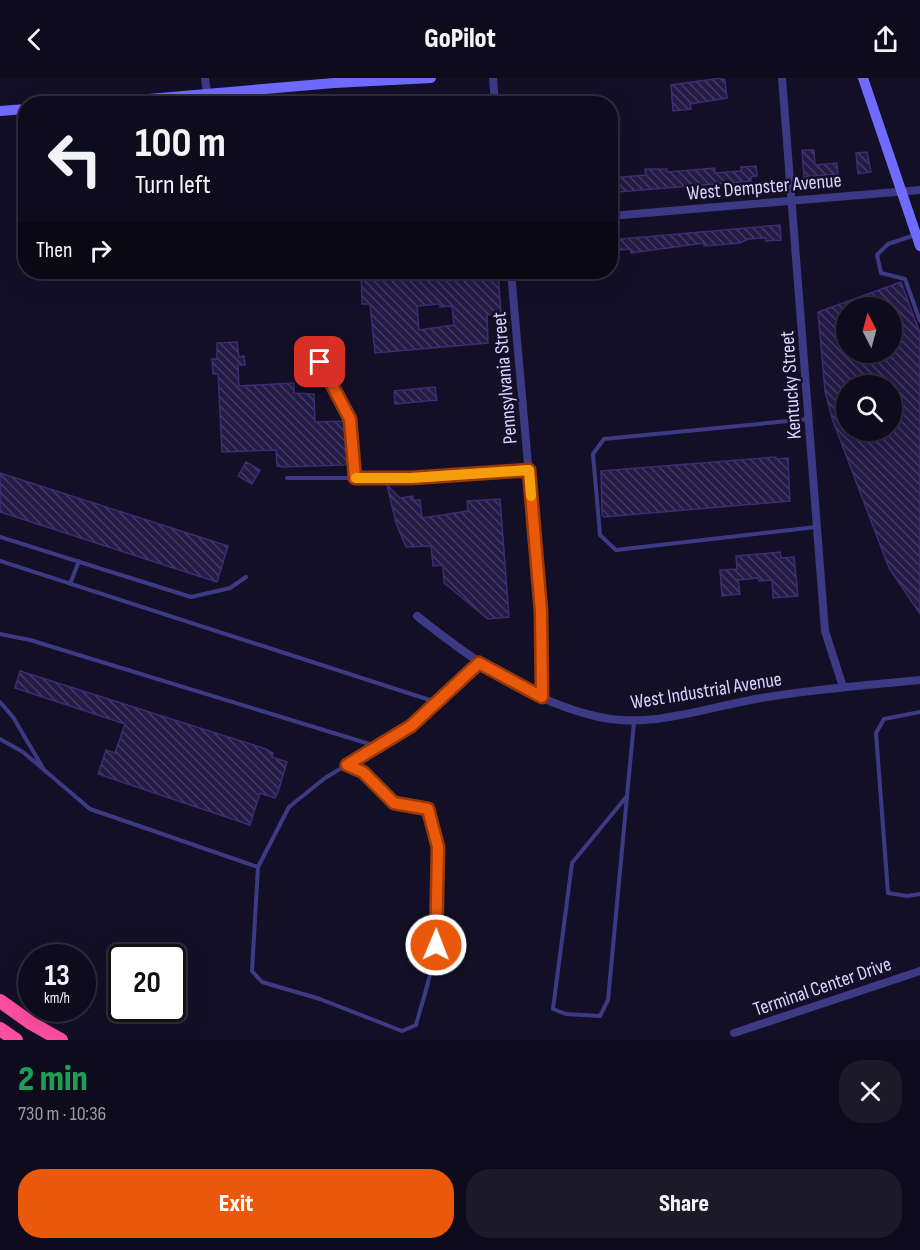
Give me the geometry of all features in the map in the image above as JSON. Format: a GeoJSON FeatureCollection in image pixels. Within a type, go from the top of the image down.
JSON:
{"type":"FeatureCollection","features":[{"type":"Feature","properties":{"kind":"highway"},"geometry":{"type":"LineString","coordinates":[[0,1001],[31,1023],[61,1040]]}},
{"type":"Feature","properties":{"kind":"highway"},"geometry":{"type":"LineString","coordinates":[[0,1029],[16,1040]]}},
{"type":"Feature","properties":{"kind":"main road"},"geometry":{"type":"LineString","coordinates":[[175,96],[388,79],[430,78]]}},
{"type":"Feature","properties":{"kind":"main road"},"geometry":{"type":"LineString","coordinates":[[863,78],[920,246]]}},
{"type":"Feature","properties":{"kind":"main road"},"geometry":{"type":"LineString","coordinates":[[0,111],[18,110]]}},
{"type":"Feature","properties":{"kind":"street"},"geometry":{"type":"LineString","coordinates":[[205,78],[207,93]]}},
{"type":"Feature","properties":{"kind":"street"},"geometry":{"type":"LineString","coordinates":[[493,78],[494,96]]}},
{"type":"Feature","properties":{"kind":"street","name":"Kentucky Street"},"geometry":{"type":"LineString","coordinates":[[782,78],[825,631],[843,687]]}},
{"type":"Feature","properties":{"kind":"street","name":"West Dempster Avenue"},"geometry":{"type":"LineString","coordinates":[[618,215],[920,190]]}},
{"type":"Feature","properties":{"kind":"street","name":"Pennsylvania Street"},"geometry":{"type":"LineString","coordinates":[[512,279],[541,611],[542,697]]}},
{"type":"Feature","properties":{"kind":"street"},"geometry":{"type":"LineString","coordinates":[[411,478],[529,470]]}},
{"type":"Feature","properties":{"kind":"street","name":"West Industrial Avenue"},"geometry":{"type":"LineString","coordinates":[[417,616],[479,663],[542,697],[596,717],[634,721],[762,698],[920,680]]}},
{"type":"Feature","properties":{"kind":"street","name":"Terminal Center Drive"},"geometry":{"type":"LineString","coordinates":[[734,1033],[920,970]]}},
{"type":"Feature","properties":{"kind":"lane"},"geometry":{"type":"LineString","coordinates":[[916,234],[888,244],[877,255],[881,273],[904,279],[920,321]]}},
{"type":"Feature","properties":{"kind":"lane"},"geometry":{"type":"LineString","coordinates":[[320,362],[350,419],[355,478]]}},
{"type":"Feature","properties":{"kind":"lane"},"geometry":{"type":"LineString","coordinates":[[809,419],[604,440],[593,454],[600,535],[616,550],[817,527]]}},
{"type":"Feature","properties":{"kind":"lane"},"geometry":{"type":"LineString","coordinates":[[287,478],[411,478]]}},
{"type":"Feature","properties":{"kind":"lane"},"geometry":{"type":"LineString","coordinates":[[0,537],[191,597],[230,588],[246,577]]}},
{"type":"Feature","properties":{"kind":"lane"},"geometry":{"type":"LineString","coordinates":[[0,561],[437,702]]}},
{"type":"Feature","properties":{"kind":"lane"},"geometry":{"type":"LineString","coordinates":[[70,584],[79,561]]}},
{"type":"Feature","properties":{"kind":"lane"},"geometry":{"type":"LineString","coordinates":[[0,634],[30,640],[377,747]]}},
{"type":"Feature","properties":{"kind":"lane"},"geometry":{"type":"LineString","coordinates":[[347,765],[363,772],[394,803],[428,809],[438,847],[436,945],[416,1025],[402,1031],[320,999],[262,982],[252,971],[258,867],[289,807],[325,778],[411,726],[479,663]]}},
{"type":"Feature","properties":{"kind":"lane"},"geometry":{"type":"LineString","coordinates":[[0,702],[14,717],[45,771]]}},
{"type":"Feature","properties":{"kind":"lane"},"geometry":{"type":"LineString","coordinates":[[920,712],[884,719],[876,733],[888,892],[907,896],[920,894]]}},
{"type":"Feature","properties":{"kind":"lane"},"geometry":{"type":"LineString","coordinates":[[627,796],[572,863],[553,1009],[566,1014],[600,1016],[608,999],[627,796],[634,721]]}},
{"type":"Feature","properties":{"kind":"lane"},"geometry":{"type":"LineString","coordinates":[[0,739],[23,752],[90,809],[258,867]]}},
{"type":"Feature","properties":{"kind":"building"},"geometry":{"type":"Polygon","coordinates":[[[721,78],[725,80],[727,98],[690,104],[691,109],[673,111],[671,85],[721,78]]]}},
{"type":"Feature","properties":{"kind":"building"},"geometry":{"type":"Polygon","coordinates":[[[802,150],[814,150],[815,165],[837,163],[838,174],[804,177],[802,150]]]}},
{"type":"Feature","properties":{"kind":"building"},"geometry":{"type":"Polygon","coordinates":[[[867,152],[871,172],[858,174],[856,153],[867,152]]]}},
{"type":"Feature","properties":{"kind":"building"},"geometry":{"type":"Polygon","coordinates":[[[756,166],[757,176],[751,177],[751,181],[618,192],[618,177],[646,175],[645,169],[667,169],[667,172],[715,168],[715,173],[741,171],[741,167],[756,166]]]}},
{"type":"Feature","properties":{"kind":"building"},"geometry":{"type":"Polygon","coordinates":[[[780,225],[781,240],[748,239],[740,243],[704,246],[704,243],[631,253],[630,249],[618,250],[618,239],[780,225]]]}},
{"type":"Feature","properties":{"kind":"building"},"geometry":{"type":"Polygon","coordinates":[[[361,279],[498,279],[501,314],[487,315],[488,343],[375,353],[370,304],[362,304],[361,279]],[[440,304],[417,306],[419,330],[454,325],[452,306],[440,307],[440,304]]]}},
{"type":"Feature","properties":{"kind":"building"},"geometry":{"type":"Polygon","coordinates":[[[901,282],[920,333],[920,614],[889,568],[841,441],[902,441],[902,375],[836,375],[836,429],[825,391],[818,312],[836,305],[836,363],[902,363],[902,297],[860,297],[901,282]]]}},
{"type":"Feature","properties":{"kind":"building"},"geometry":{"type":"Polygon","coordinates":[[[237,342],[239,357],[244,356],[245,365],[238,365],[239,386],[294,383],[294,393],[314,394],[315,422],[345,421],[348,462],[344,465],[284,467],[277,466],[276,450],[222,452],[218,374],[213,374],[212,359],[217,359],[217,343],[237,342]]]}},
{"type":"Feature","properties":{"kind":"building"},"geometry":{"type":"Polygon","coordinates":[[[435,387],[437,400],[395,404],[394,391],[435,387]]]}},
{"type":"Feature","properties":{"kind":"building"},"geometry":{"type":"Polygon","coordinates":[[[776,457],[776,459],[788,458],[790,501],[604,517],[602,515],[601,471],[776,457]]]}},
{"type":"Feature","properties":{"kind":"building"},"geometry":{"type":"Polygon","coordinates":[[[246,462],[260,470],[252,484],[238,476],[246,462]]]}},
{"type":"Feature","properties":{"kind":"building"},"geometry":{"type":"Polygon","coordinates":[[[0,473],[228,546],[217,582],[0,512],[0,473]]]}},
{"type":"Feature","properties":{"kind":"building"},"geometry":{"type":"Polygon","coordinates":[[[387,485],[400,498],[413,496],[413,500],[420,500],[422,518],[468,511],[467,501],[500,499],[509,617],[488,619],[444,583],[443,565],[433,566],[431,546],[406,547],[396,523],[387,485]]]}},
{"type":"Feature","properties":{"kind":"building"},"geometry":{"type":"Polygon","coordinates":[[[780,552],[781,558],[794,557],[798,596],[773,598],[772,580],[759,581],[758,578],[738,580],[740,594],[722,596],[720,570],[737,569],[736,556],[780,552]]]}},
{"type":"Feature","properties":{"kind":"building"},"geometry":{"type":"Polygon","coordinates":[[[20,671],[266,749],[273,753],[272,757],[287,762],[278,792],[275,798],[260,793],[250,825],[98,774],[106,750],[115,753],[125,724],[15,688],[20,671]]]}},
{"type":"Feature","properties":{"kind":"slow traffic"},"geometry":{"type":"LineString","coordinates":[[356,478],[411,478],[529,470],[531,496]]}},
{"type":"Feature","properties":{"kind":"route"},"geometry":{"type":"LineString","coordinates":[[320,362],[350,419],[355,478],[411,478],[529,470],[541,611],[542,697],[479,663],[411,726],[347,765],[363,772],[394,803],[428,809],[438,847],[436,945]]}}]}
